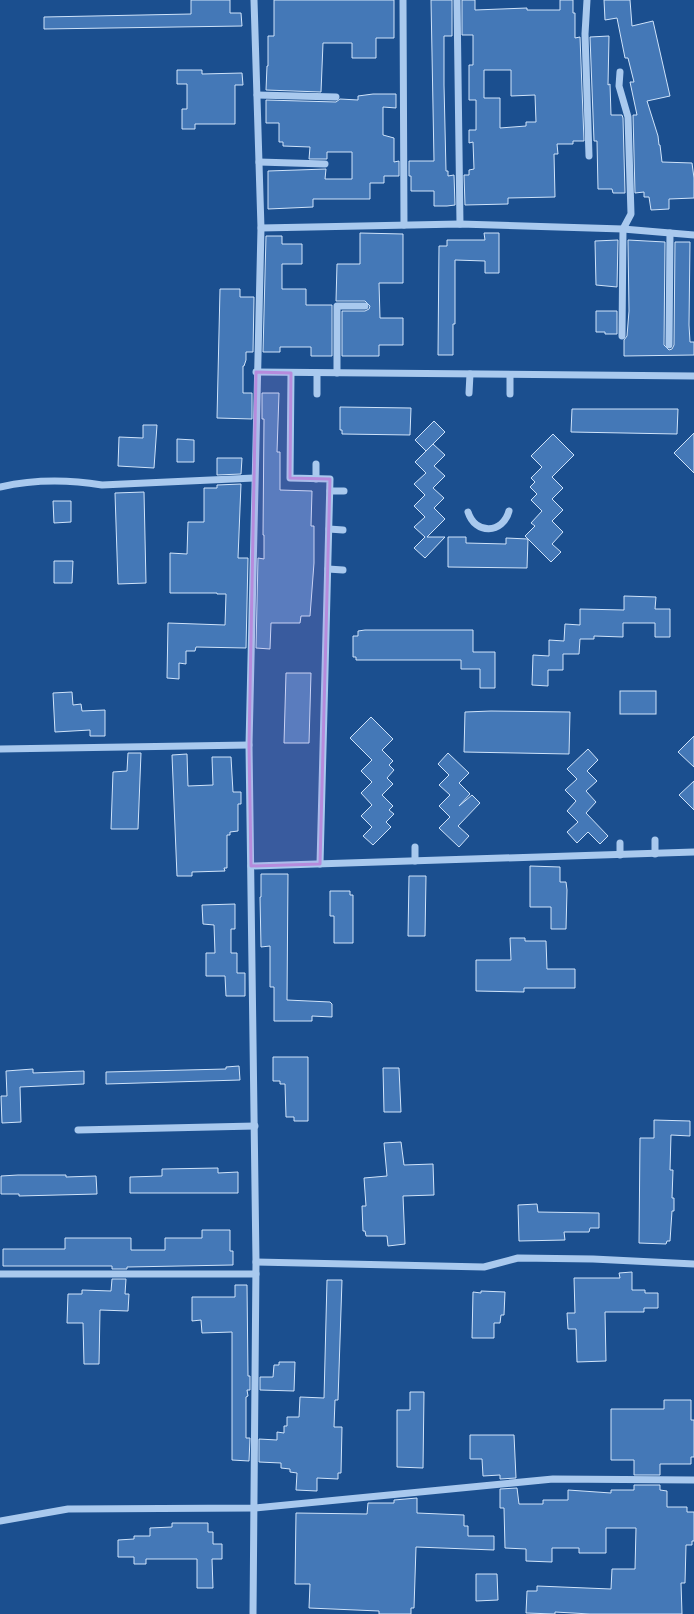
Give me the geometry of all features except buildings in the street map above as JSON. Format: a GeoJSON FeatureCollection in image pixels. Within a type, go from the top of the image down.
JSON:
{"type":"FeatureCollection","features":[{"type":"Feature","properties":{"kind":"street"},"geometry":{"type":"LineString","coordinates":[[253,1614],[256,1262],[249,744],[256,372],[261,228],[254,0]]}},
{"type":"Feature","properties":{"kind":"street"},"geometry":{"type":"LineString","coordinates":[[403,0],[404,225]]}},
{"type":"Feature","properties":{"kind":"street"},"geometry":{"type":"LineString","coordinates":[[457,0],[460,224]]}},
{"type":"Feature","properties":{"kind":"street"},"geometry":{"type":"LineString","coordinates":[[588,0],[584,34],[589,156]]}},
{"type":"Feature","properties":{"kind":"street"},"geometry":{"type":"LineString","coordinates":[[620,72],[619,86],[628,117],[631,207],[631,214],[623,229],[622,336]]}},
{"type":"Feature","properties":{"kind":"street"},"geometry":{"type":"LineString","coordinates":[[257,95],[336,96]]}},
{"type":"Feature","properties":{"kind":"street"},"geometry":{"type":"LineString","coordinates":[[259,162],[325,164]]}},
{"type":"Feature","properties":{"kind":"street"},"geometry":{"type":"LineString","coordinates":[[261,228],[460,224],[623,229],[694,235]]}},
{"type":"Feature","properties":{"kind":"street"},"geometry":{"type":"LineString","coordinates":[[669,345],[670,233]]}},
{"type":"Feature","properties":{"kind":"street"},"geometry":{"type":"LineString","coordinates":[[336,373],[336,306],[365,306]]}},
{"type":"Feature","properties":{"kind":"street"},"geometry":{"type":"LineString","coordinates":[[256,372],[694,376]]}},
{"type":"Feature","properties":{"kind":"street"},"geometry":{"type":"LineString","coordinates":[[291,373],[290,478],[330,479],[320,864]]}},
{"type":"Feature","properties":{"kind":"street"},"geometry":{"type":"LineString","coordinates":[[317,373],[317,394]]}},
{"type":"Feature","properties":{"kind":"street"},"geometry":{"type":"LineString","coordinates":[[469,393],[470,374]]}},
{"type":"Feature","properties":{"kind":"street"},"geometry":{"type":"LineString","coordinates":[[510,375],[510,394]]}},
{"type":"Feature","properties":{"kind":"street"},"geometry":{"type":"LineString","coordinates":[[316,464],[316,479]]}},
{"type":"Feature","properties":{"kind":"street"},"geometry":{"type":"LineString","coordinates":[[0,488],[22,482],[49,480],[77,480],[102,485],[254,478]]}},
{"type":"Feature","properties":{"kind":"street"},"geometry":{"type":"LineString","coordinates":[[330,491],[344,491]]}},
{"type":"Feature","properties":{"kind":"street"},"geometry":{"type":"LineString","coordinates":[[468,512],[470,517],[478,526],[489,529],[500,526],[504,522],[509,511]]}},
{"type":"Feature","properties":{"kind":"street"},"geometry":{"type":"LineString","coordinates":[[329,529],[343,530]]}},
{"type":"Feature","properties":{"kind":"street"},"geometry":{"type":"LineString","coordinates":[[328,569],[343,570]]}},
{"type":"Feature","properties":{"kind":"street"},"geometry":{"type":"LineString","coordinates":[[0,749],[249,744]]}},
{"type":"Feature","properties":{"kind":"street"},"geometry":{"type":"LineString","coordinates":[[656,840],[656,854]]}},
{"type":"Feature","properties":{"kind":"street"},"geometry":{"type":"LineString","coordinates":[[620,842],[620,855]]}},
{"type":"Feature","properties":{"kind":"street"},"geometry":{"type":"LineString","coordinates":[[415,847],[415,861]]}},
{"type":"Feature","properties":{"kind":"street"},"geometry":{"type":"LineString","coordinates":[[251,866],[694,852]]}},
{"type":"Feature","properties":{"kind":"street"},"geometry":{"type":"LineString","coordinates":[[78,1130],[255,1126]]}},
{"type":"Feature","properties":{"kind":"street"},"geometry":{"type":"LineString","coordinates":[[256,1262],[484,1267],[518,1258],[593,1259],[694,1264]]}},
{"type":"Feature","properties":{"kind":"street"},"geometry":{"type":"LineString","coordinates":[[0,1274],[256,1274]]}},
{"type":"Feature","properties":{"kind":"street"},"geometry":{"type":"LineString","coordinates":[[0,1521],[68,1509],[255,1508],[553,1479],[694,1480]]}},
{"type":"Feature","properties":{"kind":"highlighted area"},"geometry":{"type":"Polygon","coordinates":[[[256,372],[291,373],[290,478],[330,479],[320,864],[251,866],[249,745],[256,372]]]}}]}
